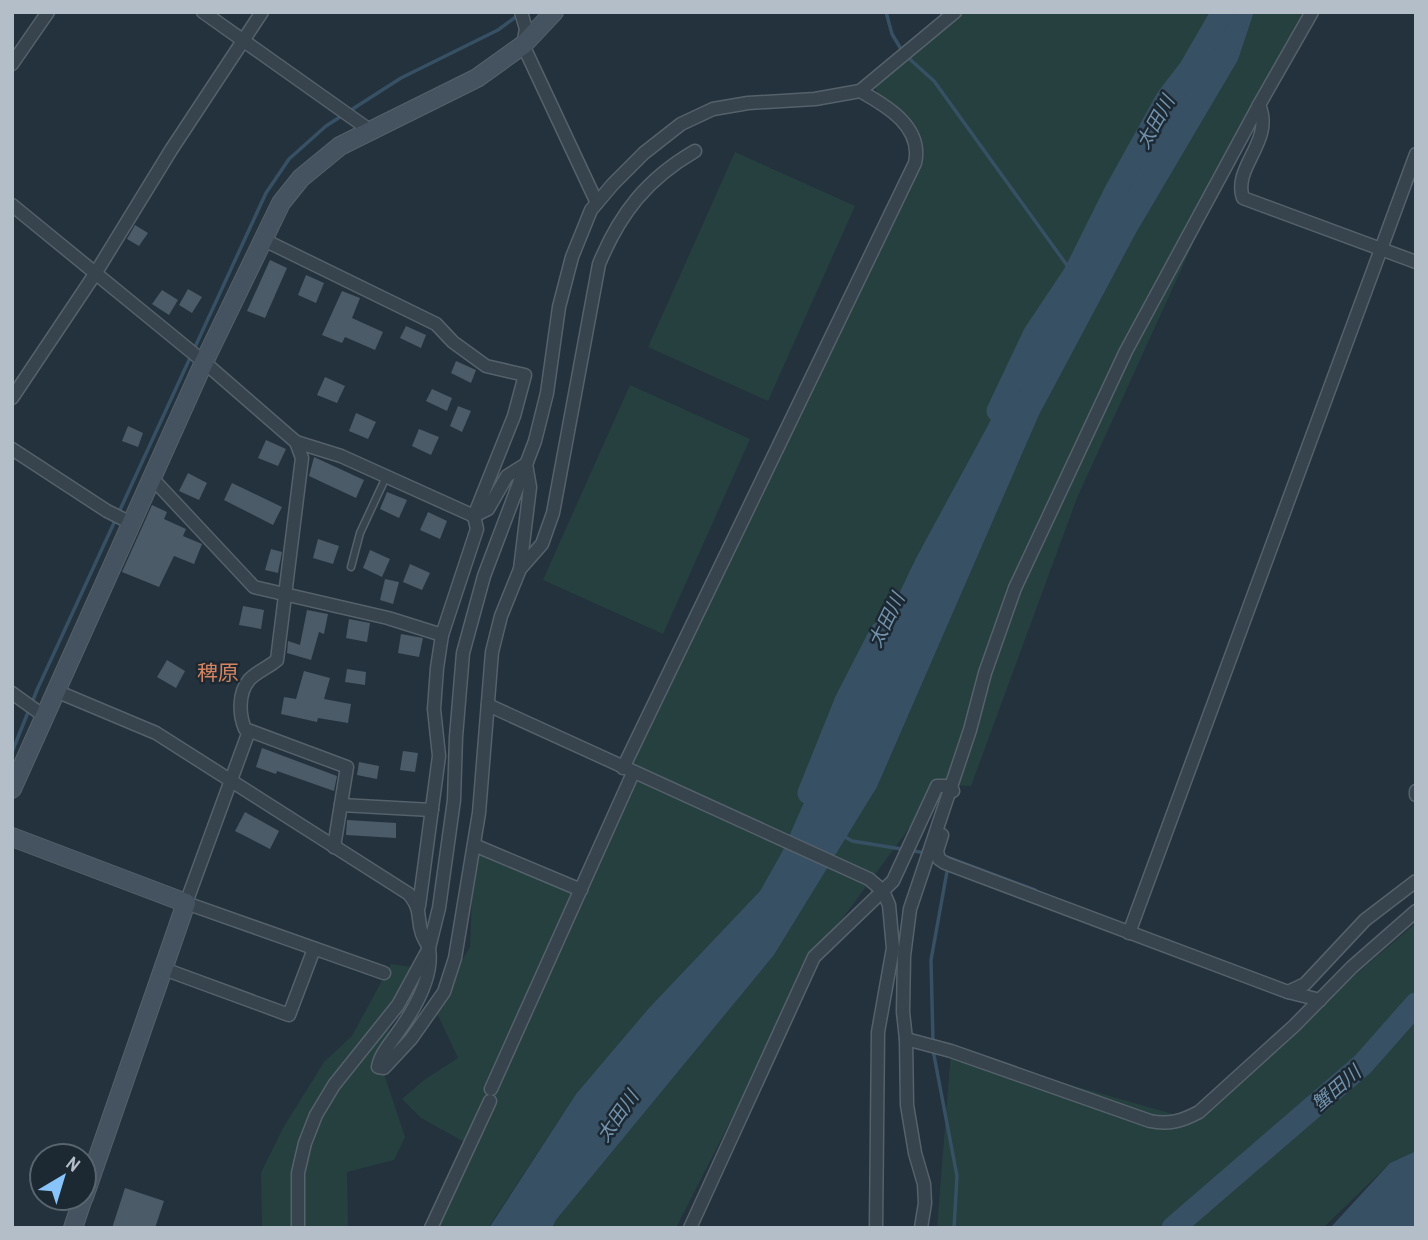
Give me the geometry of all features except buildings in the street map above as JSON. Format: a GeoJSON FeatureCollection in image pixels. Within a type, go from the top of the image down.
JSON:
{"type":"FeatureCollection","features":[{"type":"Feature","properties":{"kind":"street"},"geometry":{"type":"LineString","coordinates":[[12,64],[48,12]]}},
{"type":"Feature","properties":{"kind":"street"},"geometry":{"type":"LineString","coordinates":[[203,12],[371,131]]}},
{"type":"Feature","properties":{"kind":"street"},"geometry":{"type":"LineString","coordinates":[[12,398],[95,274],[171,150],[262,12]]}},
{"type":"Feature","properties":{"kind":"street"},"geometry":{"type":"LineString","coordinates":[[521,12],[526,29],[523,45],[597,204]]}},
{"type":"Feature","properties":{"kind":"street"},"geometry":{"type":"LineString","coordinates":[[12,789],[204,362],[281,203],[301,178],[340,146],[477,79],[523,45],[554,12]]}},
{"type":"Feature","properties":{"kind":"street"},"geometry":{"type":"LineString","coordinates":[[526,464],[530,487],[520,569],[500,616],[492,652],[474,845],[455,958],[444,992],[411,1039],[384,1068],[378,1067],[379,1059],[403,1026],[420,993],[429,967],[429,948],[439,908],[454,800],[463,653],[484,576],[526,464],[535,441],[547,393],[559,307],[572,257],[591,211],[643,153],[681,124],[713,109],[748,103],[815,99],[860,91],[955,12]]}},
{"type":"Feature","properties":{"kind":"street"},"geometry":{"type":"LineString","coordinates":[[921,1228],[924,1184],[915,1153],[907,1105],[903,1012],[904,956],[910,909],[970,730],[985,673],[1015,588],[1126,351],[1312,12]]}},
{"type":"Feature","properties":{"kind":"street"},"geometry":{"type":"LineString","coordinates":[[431,1228],[633,773],[915,163],[918,152],[913,136],[899,116],[860,91]]}},
{"type":"Feature","properties":{"kind":"street"},"geometry":{"type":"LineString","coordinates":[[1259,105],[1263,114],[1260,141],[1244,174],[1240,190],[1243,198],[1416,262]]}},
{"type":"Feature","properties":{"kind":"street"},"geometry":{"type":"LineString","coordinates":[[520,569],[542,544],[553,513],[598,264],[612,231],[639,195],[668,167],[695,151]]}},
{"type":"Feature","properties":{"kind":"street"},"geometry":{"type":"LineString","coordinates":[[1129,933],[1416,154]]}},
{"type":"Feature","properties":{"kind":"street"},"geometry":{"type":"LineString","coordinates":[[12,205],[204,362],[296,442],[341,456],[474,516]]}},
{"type":"Feature","properties":{"kind":"street"},"geometry":{"type":"LineString","coordinates":[[262,239],[436,324],[453,342],[486,366],[525,375],[514,416],[474,516],[477,529],[442,635],[434,709],[439,756],[419,906],[421,933],[429,948]]}},
{"type":"Feature","properties":{"kind":"street"},"geometry":{"type":"LineString","coordinates":[[296,442],[302,458],[277,660],[249,680],[243,694],[239,717],[249,731],[347,767],[334,847]]}},
{"type":"Feature","properties":{"kind":"street"},"geometry":{"type":"LineString","coordinates":[[12,449],[107,511],[131,523]]}},
{"type":"Feature","properties":{"kind":"street"},"geometry":{"type":"LineString","coordinates":[[474,516],[488,509],[507,476],[526,464]]}},
{"type":"Feature","properties":{"kind":"street"},"geometry":{"type":"LineString","coordinates":[[152,478],[254,587],[388,618],[442,635]]}},
{"type":"Feature","properties":{"kind":"street"},"geometry":{"type":"LineString","coordinates":[[55,691],[156,733],[409,894],[419,906]]}},
{"type":"Feature","properties":{"kind":"street"},"geometry":{"type":"LineString","coordinates":[[12,694],[44,716]]}},
{"type":"Feature","properties":{"kind":"street"},"geometry":{"type":"LineString","coordinates":[[488,705],[869,880],[883,891],[889,905],[893,948],[878,1032],[876,1228]]}},
{"type":"Feature","properties":{"kind":"street"},"geometry":{"type":"LineString","coordinates":[[98,1157],[249,731]]}},
{"type":"Feature","properties":{"kind":"street"},"geometry":{"type":"LineString","coordinates":[[690,1228],[814,957],[893,881],[937,786],[951,786]]}},
{"type":"Feature","properties":{"kind":"street"},"geometry":{"type":"LineString","coordinates":[[951,786],[955,794],[937,851],[939,859],[1288,992],[1320,1000]]}},
{"type":"Feature","properties":{"kind":"street"},"geometry":{"type":"LineString","coordinates":[[341,805],[432,810]]}},
{"type":"Feature","properties":{"kind":"street"},"geometry":{"type":"LineString","coordinates":[[12,837],[186,904],[384,974]]}},
{"type":"Feature","properties":{"kind":"street"},"geometry":{"type":"LineString","coordinates":[[474,845],[580,890]]}},
{"type":"Feature","properties":{"kind":"street"},"geometry":{"type":"LineString","coordinates":[[1288,992],[1305,984],[1366,920],[1416,881]]}},
{"type":"Feature","properties":{"kind":"street"},"geometry":{"type":"LineString","coordinates":[[906,1039],[951,1051],[1166,1125],[1199,1112],[1294,1026],[1352,967],[1416,911]]}},
{"type":"Feature","properties":{"kind":"street"},"geometry":{"type":"LineString","coordinates":[[298,1228],[298,1172],[316,1115],[334,1085],[398,1005],[429,948]]}},
{"type":"Feature","properties":{"kind":"street"},"geometry":{"type":"LineString","coordinates":[[164,969],[289,1015],[314,949]]}},
{"type":"Feature","properties":{"kind":"lane"},"geometry":{"type":"LineString","coordinates":[[351,568],[360,533],[386,477]]}},
{"type":"Feature","properties":{"kind":"green space"},"geometry":{"type":"Polygon","coordinates":[[[953,12],[1211,12],[1190,69],[1051,309],[916,558],[867,660],[782,852],[760,891],[649,1008],[576,1094],[488,1228],[432,1228],[468,1144],[421,1118],[402,1099],[424,1080],[458,1058],[434,1007],[470,947],[474,845],[579,888],[694,620],[917,152],[871,82],[953,12]]]}},
{"type":"Feature","properties":{"kind":"green space"},"geometry":{"type":"Polygon","coordinates":[[[1254,12],[1311,12],[1244,132],[1077,498],[971,786],[941,785],[814,957],[676,1228],[552,1228],[774,955],[877,787],[1039,415],[1136,233],[1238,60],[1254,12]]]}},
{"type":"Feature","properties":{"kind":"green space"},"geometry":{"type":"Polygon","coordinates":[[[735,152],[855,206],[768,401],[648,347],[735,152]]]}},
{"type":"Feature","properties":{"kind":"green space"},"geometry":{"type":"Polygon","coordinates":[[[630,385],[750,439],[663,634],[543,580],[630,385]]]}},
{"type":"Feature","properties":{"kind":"green space"},"geometry":{"type":"Polygon","coordinates":[[[1416,923],[1416,1151],[1390,1163],[1323,1228],[937,1228],[951,1051],[1187,1118],[1416,923]]]}},
{"type":"Feature","properties":{"kind":"green space"},"geometry":{"type":"Polygon","coordinates":[[[391,964],[418,968],[398,1005],[379,1059],[405,1137],[394,1160],[347,1172],[348,1228],[262,1228],[261,1173],[283,1128],[324,1062],[352,1036],[391,964]]]}},
{"type":"Feature","properties":{"kind":"water"},"geometry":{"type":"Polygon","coordinates":[[[1211,12],[1254,12],[1238,60],[1136,233],[1039,415],[877,787],[774,955],[552,1228],[489,1228],[576,1094],[649,1008],[760,891],[782,852],[867,660],[916,558],[1051,309],[1190,69],[1211,12]]]}},
{"type":"Feature","properties":{"kind":"water"},"geometry":{"type":"Polygon","coordinates":[[[1416,1151],[1416,1228],[1330,1228],[1390,1163],[1416,1151]]]}},
{"type":"Feature","properties":{"kind":"waterway"},"geometry":{"type":"LineString","coordinates":[[886,12],[892,34],[904,54],[934,81],[1074,275]]}},
{"type":"Feature","properties":{"kind":"waterway","name":"太田川"},"geometry":{"type":"LineString","coordinates":[[998,411],[1034,335],[1074,275],[1117,189],[1167,99],[1190,69],[1223,12]]}},
{"type":"Feature","properties":{"kind":"waterway"},"geometry":{"type":"LineString","coordinates":[[12,752],[37,690],[266,193],[289,159],[326,126],[401,78],[498,30],[517,16]]}},
{"type":"Feature","properties":{"kind":"waterway","name":"太田川"},"geometry":{"type":"LineString","coordinates":[[809,793],[846,701],[881,633]]}},
{"type":"Feature","properties":{"kind":"waterway"},"geometry":{"type":"LineString","coordinates":[[845,837],[852,841],[926,853]]}},
{"type":"Feature","properties":{"kind":"waterway"},"geometry":{"type":"LineString","coordinates":[[944,856],[1035,890]]}},
{"type":"Feature","properties":{"kind":"waterway"},"geometry":{"type":"LineString","coordinates":[[933,1042],[931,960],[948,866]]}},
{"type":"Feature","properties":{"kind":"waterway","name":"蟹田川"},"geometry":{"type":"LineString","coordinates":[[1173,1228],[1363,1064],[1416,1004]]}},
{"type":"Feature","properties":{"kind":"waterway"},"geometry":{"type":"LineString","coordinates":[[933,1050],[957,1176],[954,1228]]}},
{"type":"Feature","properties":{"kind":"district","name":"稗原"},"geometry":{"type":"Point","coordinates":[218,672]}}]}
